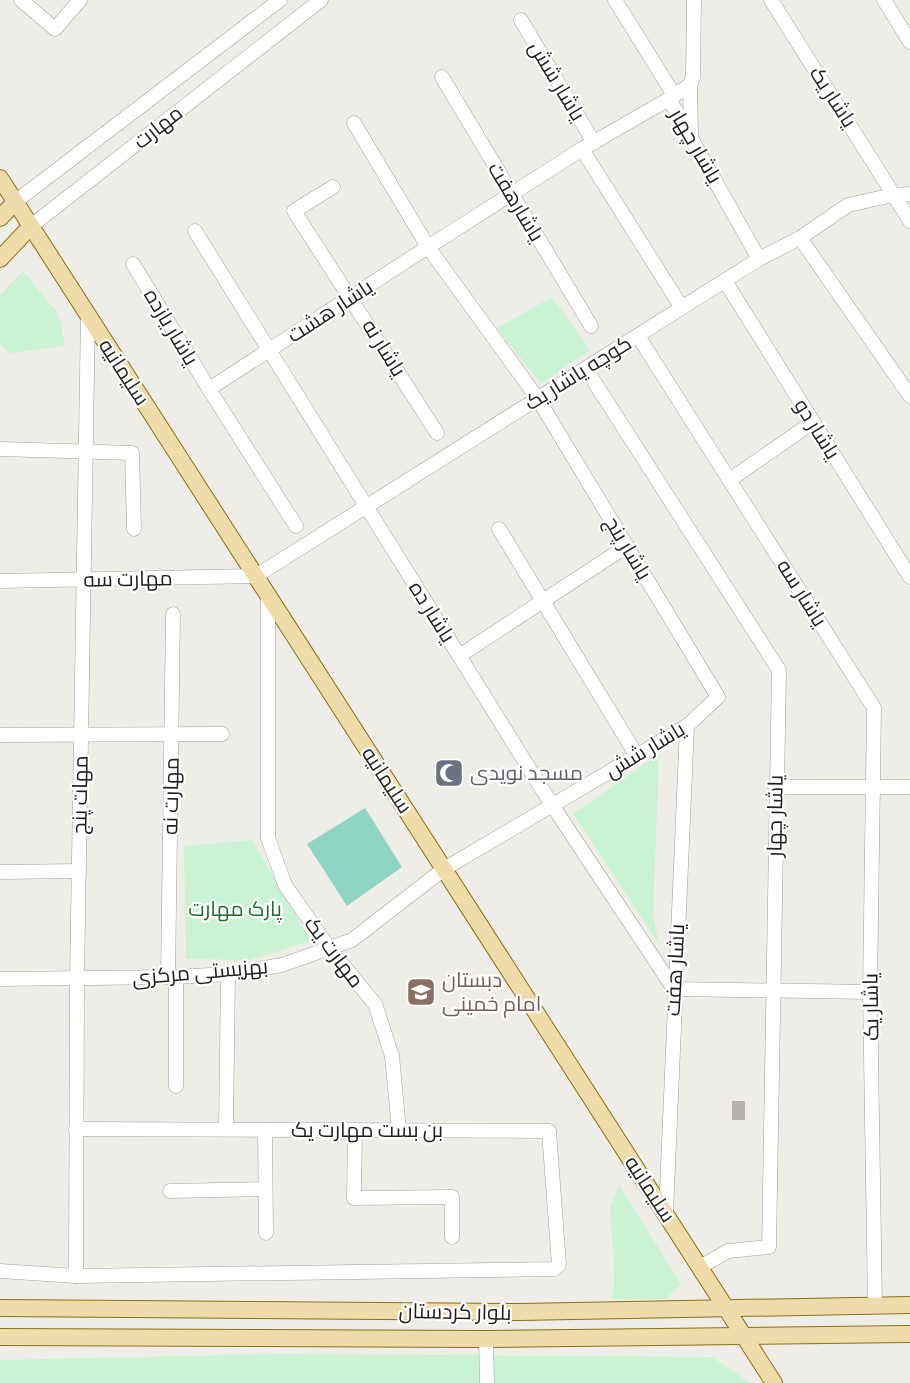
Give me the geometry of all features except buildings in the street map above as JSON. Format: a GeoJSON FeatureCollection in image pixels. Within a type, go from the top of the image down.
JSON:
{"type":"FeatureCollection","features":[{"type":"Feature","properties":{"kind":"main road","name":"سلیمانیه"},"geometry":{"type":"LineString","coordinates":[[0,178],[774,1383]]}},
{"type":"Feature","properties":{"kind":"main road","name":"مهارت"},"geometry":{"type":"LineString","coordinates":[[0,218],[15,202]]}},
{"type":"Feature","properties":{"kind":"main road","name":"مهارت"},"geometry":{"type":"LineString","coordinates":[[0,259],[31,226]]}},
{"type":"Feature","properties":{"kind":"main road","name":"بلوار کردستان"},"geometry":{"type":"LineString","coordinates":[[0,1308],[520,1312],[910,1305]]}},
{"type":"Feature","properties":{"kind":"main road","name":"بلوار کردستان"},"geometry":{"type":"LineString","coordinates":[[0,1337],[486,1339],[746,1338],[910,1334]]}},
{"type":"Feature","properties":{"kind":"street"},"geometry":{"type":"LineString","coordinates":[[21,0],[55,29],[80,0]]}},
{"type":"Feature","properties":{"kind":"street","name":"مهارت"},"geometry":{"type":"LineString","coordinates":[[31,226],[321,0]]}},
{"type":"Feature","properties":{"kind":"street"},"geometry":{"type":"LineString","coordinates":[[428,247],[588,146],[671,97],[615,0]]}},
{"type":"Feature","properties":{"kind":"street","name":"یاشار چهار"},"geometry":{"type":"LineString","coordinates":[[694,0],[693,77],[690,85],[671,97],[759,260]]}},
{"type":"Feature","properties":{"kind":"street","name":"یاشار یک"},"geometry":{"type":"LineString","coordinates":[[771,0],[910,221]]}},
{"type":"Feature","properties":{"kind":"street"},"geometry":{"type":"LineString","coordinates":[[884,0],[910,42]]}},
{"type":"Feature","properties":{"kind":"street","name":"مهارت"},"geometry":{"type":"LineString","coordinates":[[15,202],[277,1]]}},
{"type":"Feature","properties":{"kind":"street","name":"یاشار شش"},"geometry":{"type":"LineString","coordinates":[[521,20],[588,146]]}},
{"type":"Feature","properties":{"kind":"street","name":"یاشارهفت"},"geometry":{"type":"LineString","coordinates":[[442,77],[591,326]]}},
{"type":"Feature","properties":{"kind":"street"},"geometry":{"type":"LineString","coordinates":[[690,85],[691,136]]}},
{"type":"Feature","properties":{"kind":"street"},"geometry":{"type":"LineString","coordinates":[[354,123],[428,247],[538,399]]}},
{"type":"Feature","properties":{"kind":"street"},"geometry":{"type":"LineString","coordinates":[[588,146],[682,308]]}},
{"type":"Feature","properties":{"kind":"street","name":"یاشار نه"},"geometry":{"type":"LineString","coordinates":[[333,187],[294,211],[352,297],[437,433]]}},
{"type":"Feature","properties":{"kind":"street","name":"کوچه یاشار یک"},"geometry":{"type":"LineString","coordinates":[[256,576],[848,206],[893,195],[910,194]]}},
{"type":"Feature","properties":{"kind":"street","name":"یاشار ده"},"geometry":{"type":"LineString","coordinates":[[195,231],[552,805],[674,989]]}},
{"type":"Feature","properties":{"kind":"street"},"geometry":{"type":"LineString","coordinates":[[800,238],[910,396]]}},
{"type":"Feature","properties":{"kind":"street","name":"یاشار هشت"},"geometry":{"type":"LineString","coordinates":[[209,389],[428,247]]}},
{"type":"Feature","properties":{"kind":"street","name":"یاشار یازده"},"geometry":{"type":"LineString","coordinates":[[133,264],[209,389]]}},
{"type":"Feature","properties":{"kind":"street","name":"یاشار دو"},"geometry":{"type":"LineString","coordinates":[[725,281],[910,577]]}},
{"type":"Feature","properties":{"kind":"street","name":"مهات پنج"},"geometry":{"type":"LineString","coordinates":[[76,1276],[77,979],[88,315]]}},
{"type":"Feature","properties":{"kind":"street","name":"یاشار سه"},"geometry":{"type":"LineString","coordinates":[[638,336],[731,479],[874,708]]}},
{"type":"Feature","properties":{"kind":"street","name":"یاشار چهار"},"geometry":{"type":"LineString","coordinates":[[586,369],[779,670],[775,787],[769,1247],[728,1251],[700,1267]]}},
{"type":"Feature","properties":{"kind":"street"},"geometry":{"type":"LineString","coordinates":[[209,389],[296,526]]}},
{"type":"Feature","properties":{"kind":"street","name":"یاشار پنج"},"geometry":{"type":"LineString","coordinates":[[538,399],[717,697]]}},
{"type":"Feature","properties":{"kind":"street"},"geometry":{"type":"LineString","coordinates":[[731,479],[813,422]]}},
{"type":"Feature","properties":{"kind":"street"},"geometry":{"type":"LineString","coordinates":[[0,449],[128,452],[133,457],[134,529]]}},
{"type":"Feature","properties":{"kind":"street"},"geometry":{"type":"LineString","coordinates":[[499,530],[637,756]]}},
{"type":"Feature","properties":{"kind":"street"},"geometry":{"type":"LineString","coordinates":[[459,656],[627,546]]}},
{"type":"Feature","properties":{"kind":"street","name":"مهارت سه"},"geometry":{"type":"LineString","coordinates":[[0,581],[256,576]]}},
{"type":"Feature","properties":{"kind":"street","name":"مهارت یک"},"geometry":{"type":"LineString","coordinates":[[268,595],[268,838],[285,885],[329,948],[375,1004],[392,1056],[399,1130]]}},
{"type":"Feature","properties":{"kind":"street","name":"مهارت نه"},"geometry":{"type":"LineString","coordinates":[[173,614],[172,977],[176,1086]]}},
{"type":"Feature","properties":{"kind":"street","name":"یاشار شش"},"geometry":{"type":"LineString","coordinates":[[444,869],[687,726],[717,697]]}},
{"type":"Feature","properties":{"kind":"street","name":"یاشار یک"},"geometry":{"type":"LineString","coordinates":[[874,708],[870,992],[875,1306]]}},
{"type":"Feature","properties":{"kind":"street","name":"یاشار هفت"},"geometry":{"type":"LineString","coordinates":[[666,1213],[687,726]]}},
{"type":"Feature","properties":{"kind":"street"},"geometry":{"type":"LineString","coordinates":[[0,735],[222,734]]}},
{"type":"Feature","properties":{"kind":"street"},"geometry":{"type":"LineString","coordinates":[[775,787],[872,789],[910,787]]}},
{"type":"Feature","properties":{"kind":"street","name":"بهزیستی مرکزی"},"geometry":{"type":"LineString","coordinates":[[0,979],[172,977],[228,974],[282,965],[352,939],[444,869]]}},
{"type":"Feature","properties":{"kind":"street"},"geometry":{"type":"LineString","coordinates":[[0,873],[79,872]]}},
{"type":"Feature","properties":{"kind":"street"},"geometry":{"type":"LineString","coordinates":[[226,1128],[228,974]]}},
{"type":"Feature","properties":{"kind":"street"},"geometry":{"type":"LineString","coordinates":[[674,989],[870,992]]}},
{"type":"Feature","properties":{"kind":"street","name":"بن بست مهارت یک"},"geometry":{"type":"LineString","coordinates":[[76,1129],[549,1131],[559,1240],[559,1265],[554,1269],[76,1276]]}},
{"type":"Feature","properties":{"kind":"street"},"geometry":{"type":"LineString","coordinates":[[265,1130],[266,1233]]}},
{"type":"Feature","properties":{"kind":"street"},"geometry":{"type":"LineString","coordinates":[[355,1130],[354,1198],[452,1197],[452,1237]]}},
{"type":"Feature","properties":{"kind":"street"},"geometry":{"type":"LineString","coordinates":[[170,1191],[266,1189]]}},
{"type":"Feature","properties":{"kind":"street"},"geometry":{"type":"LineString","coordinates":[[0,1271],[76,1276]]}},
{"type":"Feature","properties":{"kind":"street"},"geometry":{"type":"LineString","coordinates":[[486,1339],[487,1383]]}},
{"type":"Feature","properties":{"kind":"green space"},"geometry":{"type":"Polygon","coordinates":[[[23,271],[59,315],[65,346],[9,353],[0,344],[0,295],[23,271]]]}},
{"type":"Feature","properties":{"kind":"green space"},"geometry":{"type":"Polygon","coordinates":[[[552,297],[590,350],[541,384],[497,328],[552,297]]]}},
{"type":"Feature","properties":{"kind":"green space"},"geometry":{"type":"Polygon","coordinates":[[[659,754],[653,917],[659,944],[573,814],[659,754]]]}},
{"type":"Feature","properties":{"kind":"green space"},"geometry":{"type":"Polygon","coordinates":[[[365,808],[402,867],[347,906],[307,844],[365,808]]]}},
{"type":"Feature","properties":{"kind":"green space","name":"پارک مهارت"},"geometry":{"type":"Polygon","coordinates":[[[252,840],[311,941],[250,960],[186,959],[184,846],[252,840]]]}},
{"type":"Feature","properties":{"kind":"green space"},"geometry":{"type":"Polygon","coordinates":[[[619,1185],[681,1284],[666,1299],[611,1299],[615,1282],[610,1207],[619,1185]]]}},
{"type":"Feature","properties":{"kind":"green space"},"geometry":{"type":"Polygon","coordinates":[[[281,1354],[712,1357],[751,1383],[0,1383],[0,1360],[281,1354]]]}},
{"type":"Feature","properties":{"kind":"place","name":"مسجد نویدی"},"geometry":{"type":"Point","coordinates":[449,773]}},
{"type":"Feature","properties":{"kind":"place","name":"دبستان امام خمینی"},"geometry":{"type":"Point","coordinates":[421,992]}}]}
